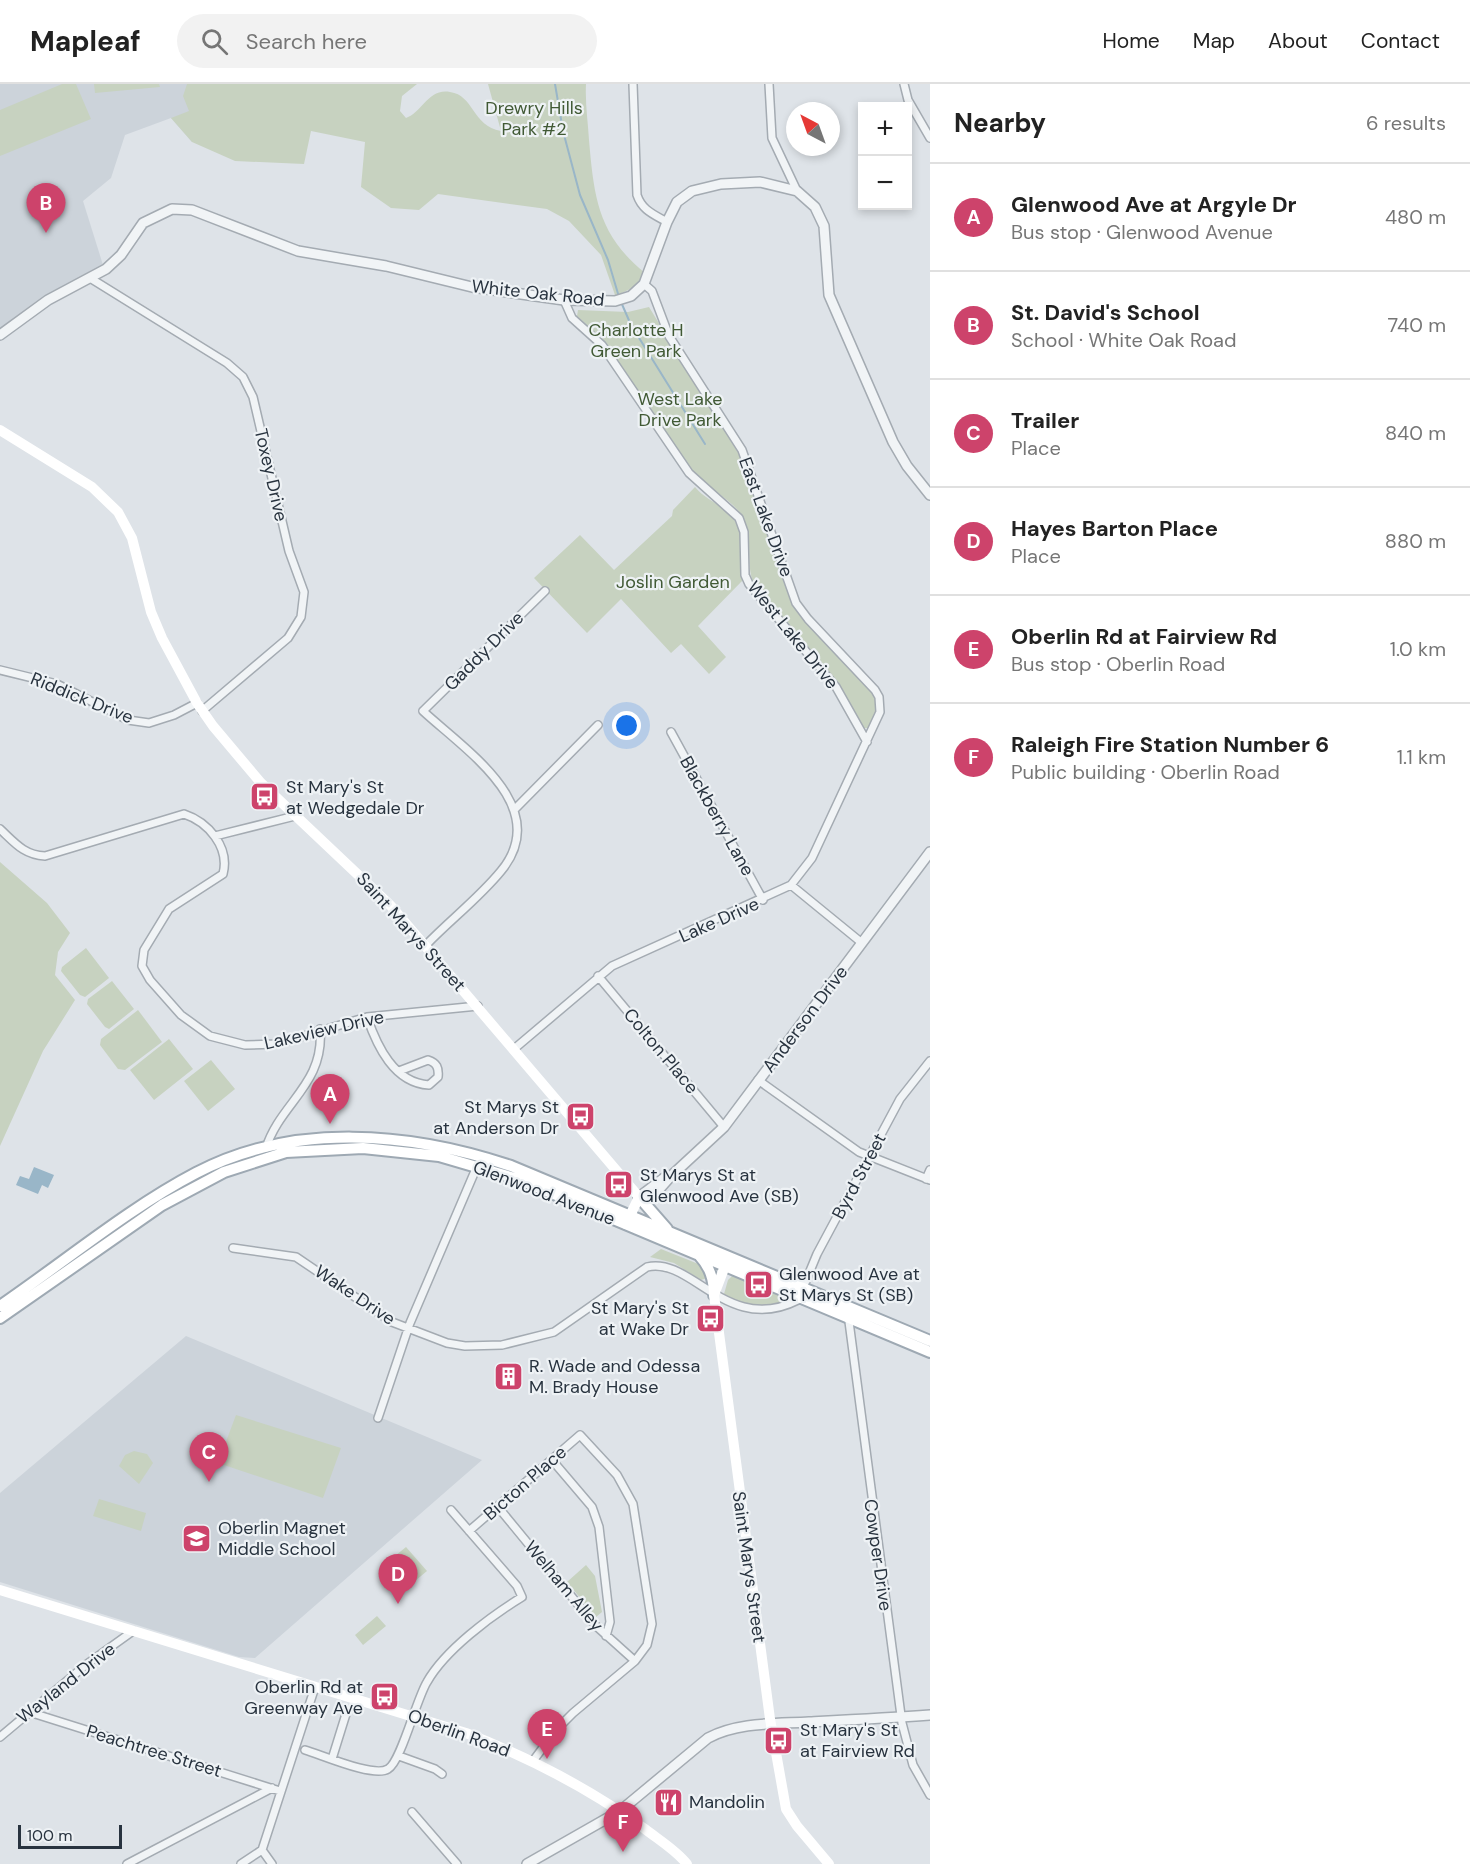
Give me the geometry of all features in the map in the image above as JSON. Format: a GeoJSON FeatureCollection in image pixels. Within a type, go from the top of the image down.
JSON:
{"type":"FeatureCollection","features":[{"type":"Feature","properties":{"kind":"main road","name":"Saint Marys Street"},"geometry":{"type":"LineString","coordinates":[[0,430],[92,487],[118,512],[132,538],[151,612],[199,707],[244,766],[392,906],[669,1231]]}},
{"type":"Feature","properties":{"kind":"main road","name":"Glenwood Avenue"},"geometry":{"type":"LineString","coordinates":[[0,1306],[181,1181],[216,1164],[312,1138],[366,1138],[445,1147],[518,1179],[633,1221],[669,1231],[727,1261],[848,1313],[930,1352]]}},
{"type":"Feature","properties":{"kind":"main road","name":"Glenwood Avenue"},"geometry":{"type":"LineString","coordinates":[[0,1318],[181,1193],[266,1151]]}},
{"type":"Feature","properties":{"kind":"main road"},"geometry":{"type":"LineString","coordinates":[[633,1221],[642,1200]]}},
{"type":"Feature","properties":{"kind":"main road","name":"Glenwood Avenue"},"geometry":{"type":"LineString","coordinates":[[633,1221],[697,1253],[727,1261]]}},
{"type":"Feature","properties":{"kind":"main road"},"geometry":{"type":"LineString","coordinates":[[697,1253],[709,1269],[714,1284],[714,1295]]}},
{"type":"Feature","properties":{"kind":"main road","name":"Saint Marys Street"},"geometry":{"type":"LineString","coordinates":[[727,1261],[714,1295],[771,1725],[786,1809],[797,1826],[829,1864]]}},
{"type":"Feature","properties":{"kind":"main road","name":"Glenwood Avenue"},"geometry":{"type":"LineString","coordinates":[[848,1313],[930,1341]]}},
{"type":"Feature","properties":{"kind":"main road","name":"Oberlin Road"},"geometry":{"type":"LineString","coordinates":[[0,1590],[466,1732],[533,1761],[620,1811],[668,1846],[687,1864]]}},
{"type":"Feature","properties":{"kind":"street"},"geometry":{"type":"LineString","coordinates":[[633,84],[637,195],[640,205],[646,211],[667,222]]}},
{"type":"Feature","properties":{"kind":"street"},"geometry":{"type":"LineString","coordinates":[[769,84],[772,138],[797,191],[815,207],[824,225],[829,295],[893,442],[906,466],[930,495]]}},
{"type":"Feature","properties":{"kind":"street"},"geometry":{"type":"LineString","coordinates":[[904,84],[908,100],[930,138]]}},
{"type":"Feature","properties":{"kind":"street"},"geometry":{"type":"LineString","coordinates":[[644,284],[667,222],[677,202],[692,191],[721,184],[760,182],[797,191]]}},
{"type":"Feature","properties":{"kind":"street","name":"White Oak Road"},"geometry":{"type":"LineString","coordinates":[[0,335],[48,300],[106,269],[121,255],[143,223],[160,213],[180,208],[201,213],[298,250],[386,266],[491,291],[564,300],[624,300],[644,284]]}},
{"type":"Feature","properties":{"kind":"street","name":"Toxey Drive"},"geometry":{"type":"LineString","coordinates":[[90,278],[227,363],[243,377],[253,397],[289,551],[304,592],[301,617],[288,638],[199,707]]}},
{"type":"Feature","properties":{"kind":"street","name":"East Lake Drive"},"geometry":{"type":"LineString","coordinates":[[644,284],[652,291],[669,336],[742,450],[796,603],[808,619],[866,679],[879,697],[880,712],[867,742]]}},
{"type":"Feature","properties":{"kind":"street","name":"West Lake Drive"},"geometry":{"type":"LineString","coordinates":[[564,300],[572,318],[602,345],[689,472],[739,518],[745,540],[747,580],[836,687],[867,742]]}},
{"type":"Feature","properties":{"kind":"street","name":"Gaddy Drive"},"geometry":{"type":"LineString","coordinates":[[515,808],[487,770],[423,711],[545,591]]}},
{"type":"Feature","properties":{"kind":"street","name":"Riddick Drive"},"geometry":{"type":"LineString","coordinates":[[0,670],[57,684],[128,720],[138,722],[149,723],[199,707]]}},
{"type":"Feature","properties":{"kind":"street"},"geometry":{"type":"LineString","coordinates":[[426,945],[502,871],[519,839],[519,823],[515,808],[598,725]]}},
{"type":"Feature","properties":{"kind":"street","name":"Blackberry Lane"},"geometry":{"type":"LineString","coordinates":[[671,732],[763,900]]}},
{"type":"Feature","properties":{"kind":"street","name":"Lake Drive"},"geometry":{"type":"LineString","coordinates":[[514,1049],[612,966],[763,900],[791,885],[812,858],[867,742]]}},
{"type":"Feature","properties":{"kind":"street"},"geometry":{"type":"LineString","coordinates":[[0,829],[20,849],[32,855],[45,856],[184,814],[199,819],[215,836],[295,816]]}},
{"type":"Feature","properties":{"kind":"street","name":"Lakeview Drive"},"geometry":{"type":"LineString","coordinates":[[215,836],[225,857],[223,874],[169,909],[144,950],[142,966],[150,980],[181,1015],[210,1036],[245,1045],[277,1044],[320,1029],[367,1017],[478,1006]]}},
{"type":"Feature","properties":{"kind":"street","name":"Anderson Drive"},"geometry":{"type":"LineString","coordinates":[[642,1200],[724,1127],[930,852]]}},
{"type":"Feature","properties":{"kind":"street"},"geometry":{"type":"LineString","coordinates":[[791,885],[862,943]]}},
{"type":"Feature","properties":{"kind":"street","name":"Colton Place"},"geometry":{"type":"LineString","coordinates":[[598,976],[724,1127]]}},
{"type":"Feature","properties":{"kind":"street"},"geometry":{"type":"LineString","coordinates":[[367,1017],[375,1041],[386,1060],[399,1071],[414,1080],[429,1084],[438,1077],[438,1069],[434,1062],[429,1060],[399,1071]]}},
{"type":"Feature","properties":{"kind":"street"},"geometry":{"type":"LineString","coordinates":[[266,1151],[316,1068],[322,1049],[320,1029]]}},
{"type":"Feature","properties":{"kind":"street","name":"Byrd Street"},"geometry":{"type":"LineString","coordinates":[[801,1293],[817,1254],[900,1099],[930,1061]]}},
{"type":"Feature","properties":{"kind":"street"},"geometry":{"type":"LineString","coordinates":[[758,1080],[869,1157],[928,1179],[930,1170]]}},
{"type":"Feature","properties":{"kind":"street"},"geometry":{"type":"LineString","coordinates":[[378,1418],[408,1329],[479,1161]]}},
{"type":"Feature","properties":{"kind":"street","name":"Wake Drive"},"geometry":{"type":"LineString","coordinates":[[233,1248],[296,1257],[317,1269],[375,1312],[408,1329],[447,1343],[465,1346],[502,1345],[554,1332],[647,1267],[657,1264],[673,1270],[714,1295],[736,1305],[759,1310],[779,1308],[801,1293]]}},
{"type":"Feature","properties":{"kind":"street","name":"Cowper Drive"},"geometry":{"type":"LineString","coordinates":[[848,1313],[901,1717],[913,1765],[930,1795]]}},
{"type":"Feature","properties":{"kind":"street","name":"Bicton Place"},"geometry":{"type":"LineString","coordinates":[[469,1531],[580,1435],[617,1475],[633,1504],[652,1624],[647,1645],[635,1661]]}},
{"type":"Feature","properties":{"kind":"street"},"geometry":{"type":"LineString","coordinates":[[552,1460],[592,1507],[599,1527],[610,1622],[606,1636]]}},
{"type":"Feature","properties":{"kind":"street","name":"Welham Alley"},"geometry":{"type":"LineString","coordinates":[[498,1507],[606,1636],[635,1661]]}},
{"type":"Feature","properties":{"kind":"street"},"geometry":{"type":"LineString","coordinates":[[305,1750],[376,1773],[388,1770],[399,1756],[411,1715],[426,1683],[447,1656],[488,1620],[522,1597],[517,1586],[451,1510]]}},
{"type":"Feature","properties":{"kind":"street","name":"Wayland Drive"},"geometry":{"type":"LineString","coordinates":[[0,1737],[133,1631]]}},
{"type":"Feature","properties":{"kind":"street"},"geometry":{"type":"LineString","coordinates":[[533,1761],[556,1730],[573,1713],[635,1661]]}},
{"type":"Feature","properties":{"kind":"street"},"geometry":{"type":"LineString","coordinates":[[241,1864],[262,1850],[315,1687]]}},
{"type":"Feature","properties":{"kind":"street","name":"Peachtree Street"},"geometry":{"type":"LineString","coordinates":[[29,1712],[280,1791]]}},
{"type":"Feature","properties":{"kind":"street"},"geometry":{"type":"LineString","coordinates":[[332,1759],[346,1714]]}},
{"type":"Feature","properties":{"kind":"street"},"geometry":{"type":"LineString","coordinates":[[527,1864],[620,1811],[708,1738],[730,1728],[930,1715]]}},
{"type":"Feature","properties":{"kind":"street"},"geometry":{"type":"LineString","coordinates":[[399,1756],[435,1769],[442,1774]]}},
{"type":"Feature","properties":{"kind":"street"},"geometry":{"type":"LineString","coordinates":[[128,1864],[272,1788]]}},
{"type":"Feature","properties":{"kind":"street"},"geometry":{"type":"LineString","coordinates":[[412,1812],[457,1864]]}},
{"type":"Feature","properties":{"kind":"street"},"geometry":{"type":"LineString","coordinates":[[262,1850],[272,1864]]}},
{"type":"Feature","properties":{"kind":"shaded area"},"geometry":{"type":"Polygon","coordinates":[[[0,84],[206,84],[192,142],[171,118],[125,135],[111,178],[83,201],[103,265],[65,285],[0,331],[0,84]]]}},
{"type":"Feature","properties":{"kind":"shaded area","name":"Oberlin Magnet Middle School"},"geometry":{"type":"Polygon","coordinates":[[[186,1336],[482,1460],[255,1658],[239,1657],[0,1582],[0,1493],[186,1336]]]}},
{"type":"Feature","properties":{"kind":"green space"},"geometry":{"type":"Polygon","coordinates":[[[62,84],[76,84],[91,119],[0,156],[0,110],[62,84]]]}},
{"type":"Feature","properties":{"kind":"green space"},"geometry":{"type":"Polygon","coordinates":[[[94,84],[159,84],[160,87],[95,93],[94,84]]]}},
{"type":"Feature","properties":{"kind":"green space","name":"Drewry Hills Park #2"},"geometry":{"type":"Polygon","coordinates":[[[187,84],[417,84],[402,96],[400,111],[406,118],[436,94],[450,92],[464,99],[484,123],[501,131],[488,84],[586,84],[593,179],[601,214],[617,244],[645,273],[632,287],[615,295],[601,255],[569,221],[547,209],[438,194],[419,210],[391,208],[361,187],[365,142],[311,131],[304,164],[235,161],[192,142],[171,118],[189,111],[183,96],[187,84]]]}},
{"type":"Feature","properties":{"kind":"green space","name":"West Lake Drive Park"},"geometry":{"type":"Polygon","coordinates":[[[649,307],[739,454],[797,610],[875,695],[878,712],[870,728],[864,728],[837,682],[755,587],[750,569],[748,534],[738,510],[691,470],[610,351],[577,316],[578,310],[628,312],[649,307]]]}},
{"type":"Feature","properties":{"kind":"green space","name":"Joslin Garden"},"geometry":{"type":"Polygon","coordinates":[[[695,487],[732,517],[742,542],[743,580],[698,626],[726,657],[709,674],[681,644],[671,653],[621,599],[587,633],[534,578],[580,535],[614,570],[672,516],[673,510],[695,487]]]}},
{"type":"Feature","properties":{"kind":"green space"},"geometry":{"type":"Polygon","coordinates":[[[0,862],[47,903],[70,933],[58,952],[55,975],[75,1000],[43,1051],[0,1146],[0,862]]]}},
{"type":"Feature","properties":{"kind":"green space"},"geometry":{"type":"Polygon","coordinates":[[[86,948],[109,978],[85,997],[80,995],[61,971],[62,967],[86,948]]]}},
{"type":"Feature","properties":{"kind":"green space"},"geometry":{"type":"Polygon","coordinates":[[[112,981],[134,1009],[109,1029],[87,1004],[88,999],[112,981]]]}},
{"type":"Feature","properties":{"kind":"green space"},"geometry":{"type":"Polygon","coordinates":[[[138,1010],[162,1042],[125,1070],[118,1069],[100,1045],[101,1039],[138,1010]]]}},
{"type":"Feature","properties":{"kind":"green space"},"geometry":{"type":"Polygon","coordinates":[[[169,1039],[193,1069],[154,1100],[130,1070],[169,1039]]]}},
{"type":"Feature","properties":{"kind":"green space"},"geometry":{"type":"Polygon","coordinates":[[[211,1060],[235,1089],[208,1111],[184,1081],[211,1060]]]}},
{"type":"Feature","properties":{"kind":"green space"},"geometry":{"type":"Polygon","coordinates":[[[661,1249],[701,1265],[707,1278],[701,1280],[674,1263],[650,1257],[661,1249]]]}},
{"type":"Feature","properties":{"kind":"green space"},"geometry":{"type":"Polygon","coordinates":[[[734,1274],[791,1299],[788,1303],[758,1306],[727,1298],[724,1294],[728,1280],[734,1274]]]}},
{"type":"Feature","properties":{"kind":"green space"},"geometry":{"type":"Polygon","coordinates":[[[236,1415],[341,1448],[323,1498],[218,1463],[236,1415]]]}},
{"type":"Feature","properties":{"kind":"green space"},"geometry":{"type":"Polygon","coordinates":[[[134,1451],[147,1454],[153,1463],[139,1484],[119,1466],[125,1455],[134,1451]]]}},
{"type":"Feature","properties":{"kind":"green space"},"geometry":{"type":"Polygon","coordinates":[[[99,1499],[146,1513],[141,1531],[93,1516],[99,1499]]]}},
{"type":"Feature","properties":{"kind":"green space"},"geometry":{"type":"Polygon","coordinates":[[[406,1547],[427,1571],[415,1581],[395,1556],[406,1547]]]}},
{"type":"Feature","properties":{"kind":"green space"},"geometry":{"type":"Polygon","coordinates":[[[586,1565],[595,1576],[602,1612],[596,1617],[567,1582],[586,1565]]]}},
{"type":"Feature","properties":{"kind":"green space"},"geometry":{"type":"Polygon","coordinates":[[[377,1616],[386,1626],[363,1645],[355,1635],[377,1616]]]}},
{"type":"Feature","properties":{"kind":"water"},"geometry":{"type":"Polygon","coordinates":[[[34,1167],[54,1175],[48,1188],[42,1185],[38,1194],[16,1185],[20,1176],[29,1179],[34,1167]]]}},
{"type":"Feature","properties":{"kind":"waterway"},"geometry":{"type":"LineString","coordinates":[[555,84],[563,131],[580,195],[608,260],[619,297]]}},
{"type":"Feature","properties":{"kind":"waterway"},"geometry":{"type":"LineString","coordinates":[[621,302],[631,325],[705,444]]}},
{"type":"Feature","properties":{"kind":"place","name":"St. David's School"},"geometry":{"type":"Point","coordinates":[46,233]}},
{"type":"Feature","properties":{"kind":"place","name":"St Mary's St at Wedgedale Dr"},"geometry":{"type":"Point","coordinates":[265,797]}},
{"type":"Feature","properties":{"kind":"place","name":"St Marys St at Anderson Dr"},"geometry":{"type":"Point","coordinates":[580,1117]}},
{"type":"Feature","properties":{"kind":"place","name":"Glenwood Ave at Argyle Dr"},"geometry":{"type":"Point","coordinates":[330,1124]}},
{"type":"Feature","properties":{"kind":"place","name":"St Marys St at Glenwood Ave (SB)"},"geometry":{"type":"Point","coordinates":[619,1185]}},
{"type":"Feature","properties":{"kind":"place","name":"Glenwood Ave at St Marys St (SB)"},"geometry":{"type":"Point","coordinates":[758,1284]}},
{"type":"Feature","properties":{"kind":"place","name":"St Mary's St at Wake Dr"},"geometry":{"type":"Point","coordinates":[710,1318]}},
{"type":"Feature","properties":{"kind":"place","name":"R. Wade and Odessa M. Brady House"},"geometry":{"type":"Point","coordinates":[508,1376]}},
{"type":"Feature","properties":{"kind":"place","name":"Trailer"},"geometry":{"type":"Point","coordinates":[209,1482]}},
{"type":"Feature","properties":{"kind":"place","name":"Oberlin Magnet Middle School"},"geometry":{"type":"Point","coordinates":[197,1538]}},
{"type":"Feature","properties":{"kind":"place","name":"Hayes Barton Place"},"geometry":{"type":"Point","coordinates":[398,1604]}},
{"type":"Feature","properties":{"kind":"place","name":"Oberlin Rd at Greenway Ave"},"geometry":{"type":"Point","coordinates":[384,1697]}},
{"type":"Feature","properties":{"kind":"place","name":"St Mary's St at Fairview Rd"},"geometry":{"type":"Point","coordinates":[779,1740]}},
{"type":"Feature","properties":{"kind":"place","name":"Oberlin Rd at Fairview Rd"},"geometry":{"type":"Point","coordinates":[547,1759]}},
{"type":"Feature","properties":{"kind":"place","name":"Mandolin"},"geometry":{"type":"Point","coordinates":[668,1802]}},
{"type":"Feature","properties":{"kind":"place","name":"Raleigh Fire Station Number 6"},"geometry":{"type":"Point","coordinates":[623,1852]}},
{"type":"Feature","properties":{"kind":"park label","name":"Charlotte H Green Park"},"geometry":{"type":"Point","coordinates":[636,340]}}]}
